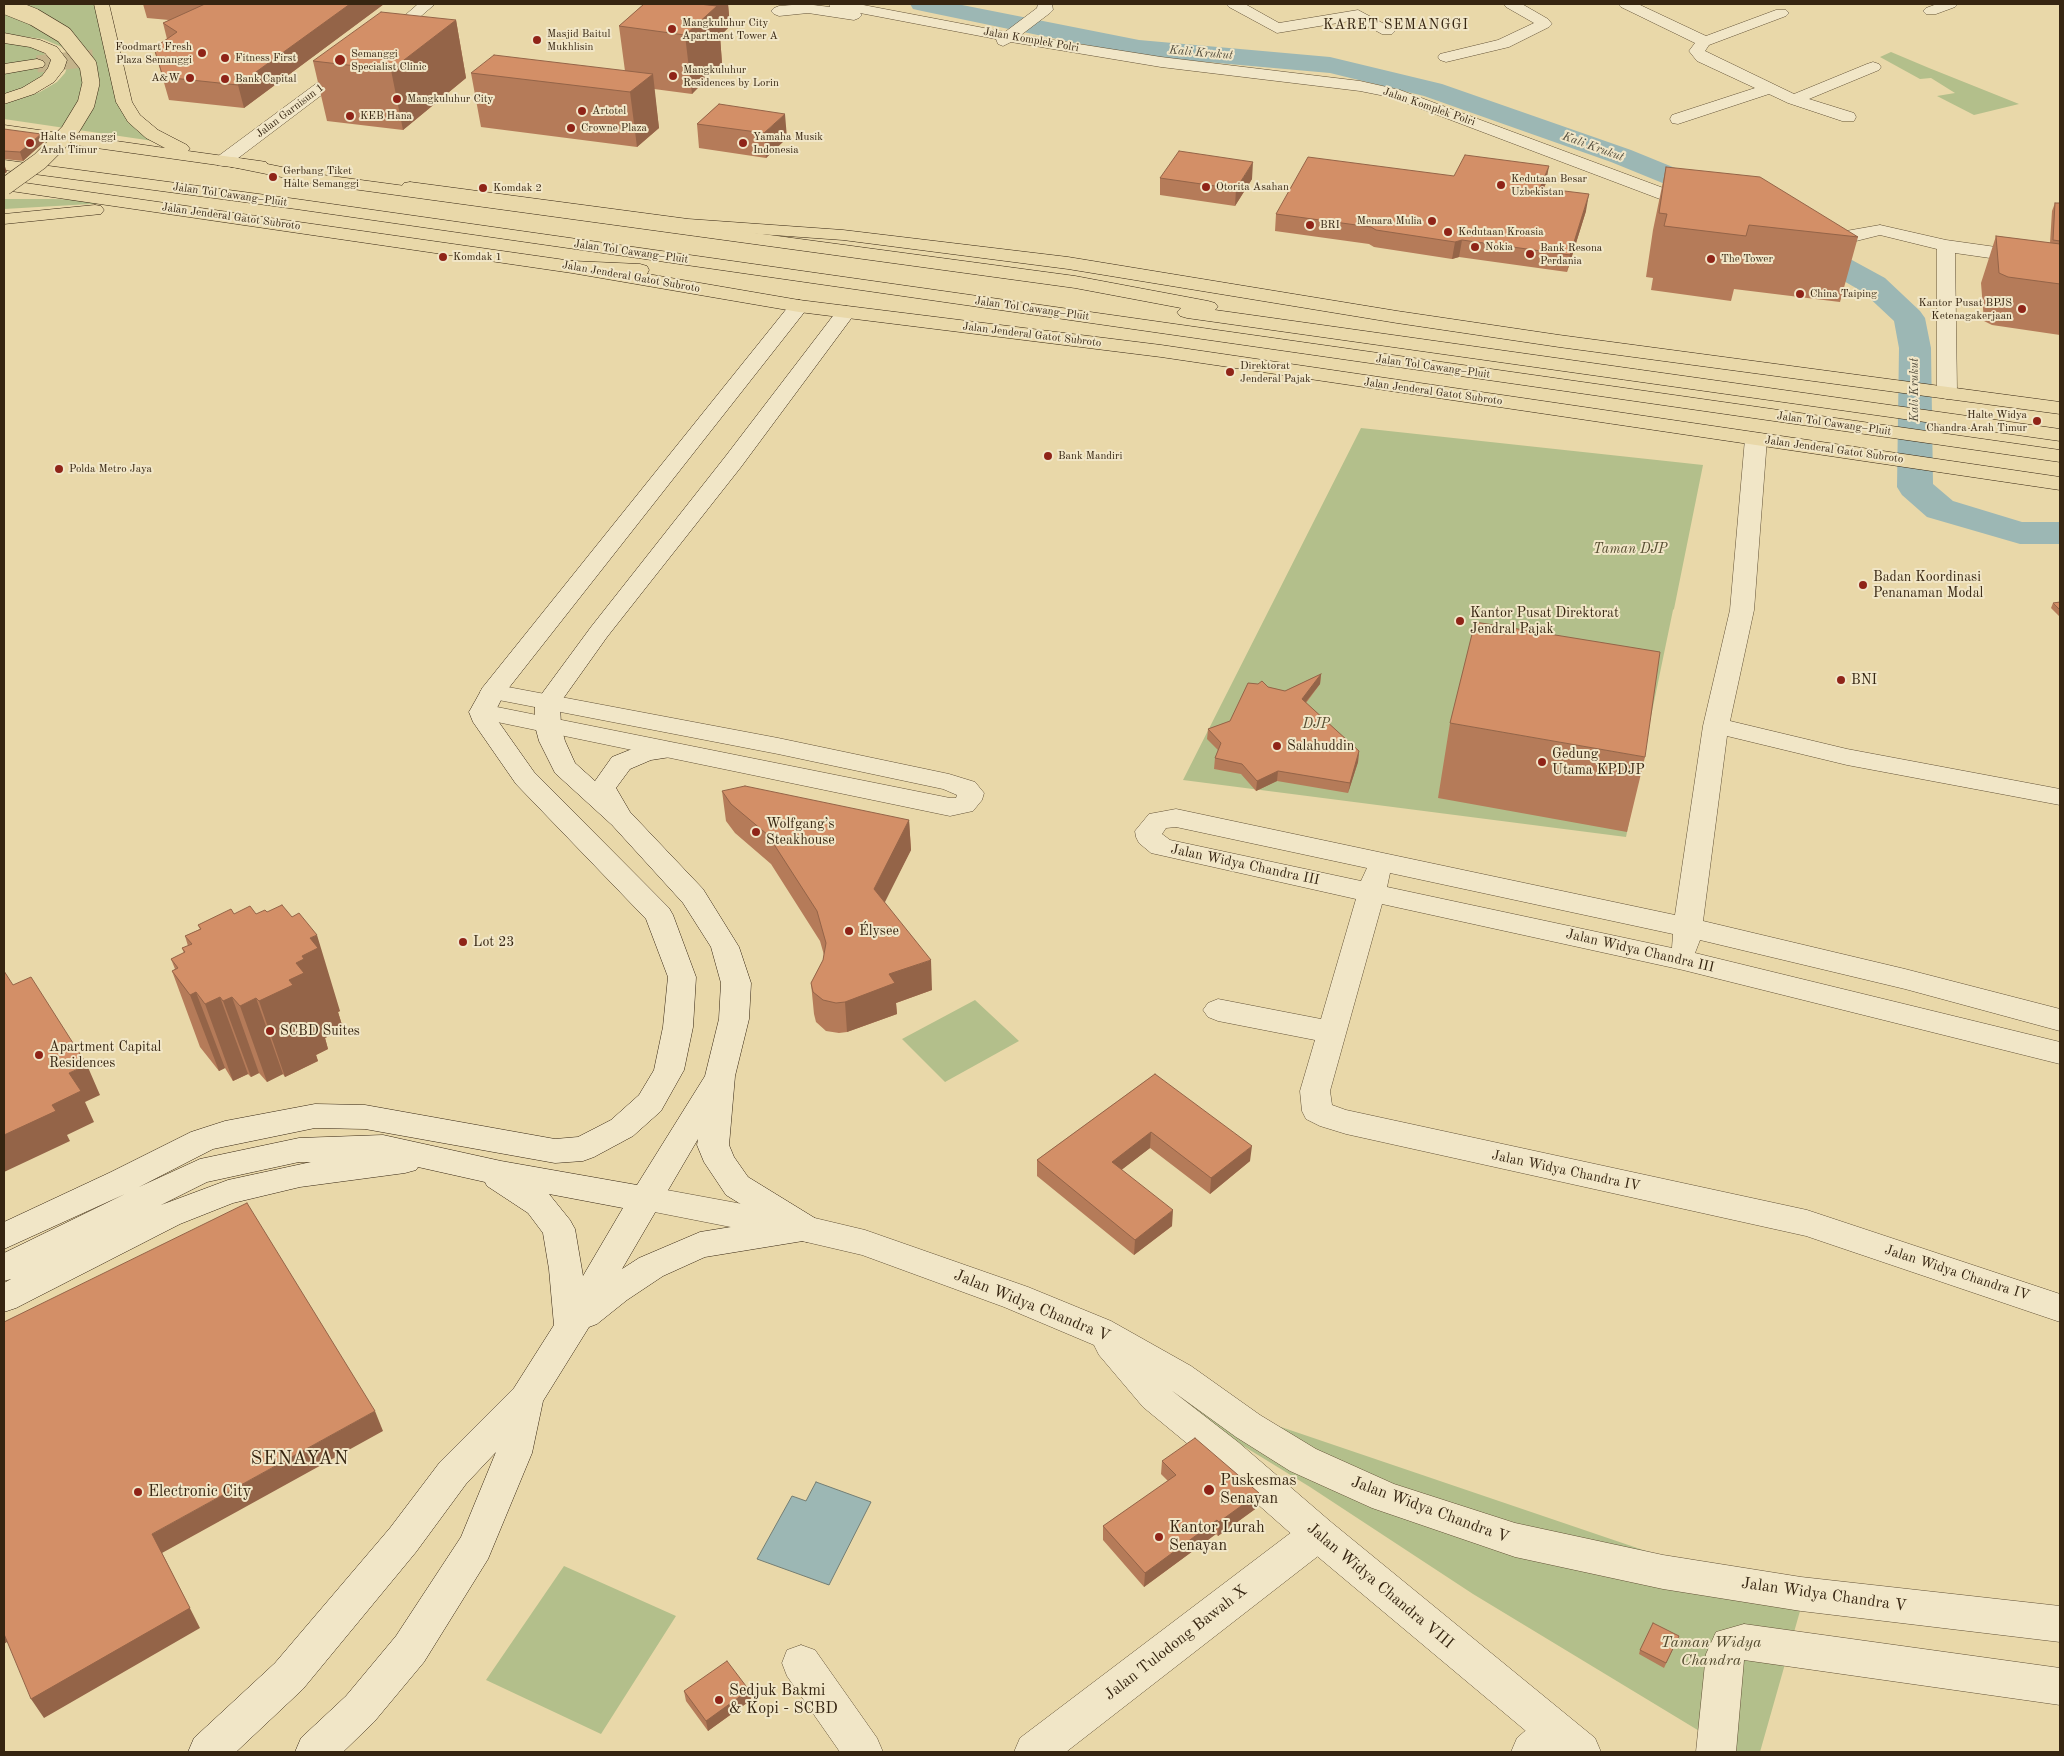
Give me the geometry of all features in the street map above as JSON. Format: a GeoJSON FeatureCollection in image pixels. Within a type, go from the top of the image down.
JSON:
{"type":"FeatureCollection","features":[{"type":"Feature","properties":{"kind":"highway"},"geometry":{"type":"LineString","coordinates":[[101,4],[124,102],[134,118],[152,134],[186,151],[222,161],[316,179],[1075,282],[1386,340]]}},
{"type":"Feature","properties":{"kind":"highway"},"geometry":{"type":"LineString","coordinates":[[4,5],[34,17],[64,35],[88,65],[91,83],[86,104],[69,132],[40,161],[4,186]]}},
{"type":"Feature","properties":{"kind":"highway"},"geometry":{"type":"LineString","coordinates":[[4,38],[34,43],[50,50],[58,60],[56,69],[48,79],[28,91],[4,99]]}},
{"type":"Feature","properties":{"kind":"highway"},"geometry":{"type":"LineString","coordinates":[[93,58],[114,55]]}},
{"type":"Feature","properties":{"kind":"highway"},"geometry":{"type":"LineString","coordinates":[[4,69],[37,64]]}},
{"type":"Feature","properties":{"kind":"highway"},"geometry":{"type":"LineString","coordinates":[[4,130],[688,224],[843,235],[1068,263],[1397,318],[2060,408]]}},
{"type":"Feature","properties":{"kind":"highway","name":"Jalan Tol Cawang–Pluit"},"geometry":{"type":"LineString","coordinates":[[4,149],[2060,434]]}},
{"type":"Feature","properties":{"kind":"highway","name":"Jalan Tol Cawang–Pluit"},"geometry":{"type":"LineString","coordinates":[[4,164],[2060,456]]}},
{"type":"Feature","properties":{"kind":"highway","name":"Jalan Jenderal Gatot Subroto"},"geometry":{"type":"LineString","coordinates":[[4,186],[572,267],[799,306],[1161,351],[2060,484]]}},
{"type":"Feature","properties":{"kind":"highway"},"geometry":{"type":"LineString","coordinates":[[4,209],[125,202]]}},
{"type":"Feature","properties":{"kind":"highway"},"geometry":{"type":"LineString","coordinates":[[4,219],[74,210],[161,207]]}},
{"type":"Feature","properties":{"kind":"highway"},"geometry":{"type":"LineString","coordinates":[[572,267],[623,268],[990,313],[1104,319]]}},
{"type":"Feature","properties":{"kind":"street","name":"Jalan Garnisun 1"},"geometry":{"type":"LineString","coordinates":[[222,161],[370,51],[427,4]]}},
{"type":"Feature","properties":{"kind":"street","name":"Jalan Komplek Polri"},"geometry":{"type":"LineString","coordinates":[[836,4],[1007,38],[1161,62],[1360,86],[1394,93],[1629,179],[1713,214]]}},
{"type":"Feature","properties":{"kind":"street"},"geometry":{"type":"LineString","coordinates":[[1234,4],[1277,28],[1358,15],[1387,31]]}},
{"type":"Feature","properties":{"kind":"street"},"geometry":{"type":"LineString","coordinates":[[1446,57],[1503,44],[1544,24],[1511,4]]}},
{"type":"Feature","properties":{"kind":"street"},"geometry":{"type":"LineString","coordinates":[[1630,4],[1704,42]]}},
{"type":"Feature","properties":{"kind":"street"},"geometry":{"type":"LineString","coordinates":[[1931,11],[1950,4]]}},
{"type":"Feature","properties":{"kind":"street"},"geometry":{"type":"LineString","coordinates":[[779,11],[808,8],[1007,38],[1206,73]]}},
{"type":"Feature","properties":{"kind":"street"},"geometry":{"type":"LineString","coordinates":[[1007,38],[1042,9]]}},
{"type":"Feature","properties":{"kind":"street"},"geometry":{"type":"LineString","coordinates":[[1781,13],[1704,42],[1697,51],[1703,58],[1768,89],[1794,100],[1848,117]]}},
{"type":"Feature","properties":{"kind":"street"},"geometry":{"type":"LineString","coordinates":[[1794,100],[1873,68]]}},
{"type":"Feature","properties":{"kind":"street"},"geometry":{"type":"LineString","coordinates":[[1678,119],[1768,89]]}},
{"type":"Feature","properties":{"kind":"street"},"geometry":{"type":"LineString","coordinates":[[1802,235],[1830,238],[1848,237],[1859,233],[1880,230],[1946,246],[2060,262]]}},
{"type":"Feature","properties":{"kind":"street"},"geometry":{"type":"LineString","coordinates":[[1946,246],[1947,393]]}},
{"type":"Feature","properties":{"kind":"street"},"geometry":{"type":"LineString","coordinates":[[799,306],[733,462],[593,640],[547,714],[552,741],[564,766],[620,819],[694,896],[725,947],[736,983],[734,1019],[720,1076],[713,1145],[720,1162],[737,1186],[805,1228]]}},
{"type":"Feature","properties":{"kind":"street"},"geometry":{"type":"LineString","coordinates":[[4,1236],[202,1140],[225,1133],[315,1116],[365,1117],[555,1150],[583,1149],[622,1128],[650,1103],[669,1070],[678,1027],[682,976],[659,915],[525,778],[486,722],[487,702],[770,375],[846,312]]}},
{"type":"Feature","properties":{"kind":"street"},"geometry":{"type":"LineString","coordinates":[[1682,960],[1689,928],[1716,726],[1742,610],[1756,438]]}},
{"type":"Feature","properties":{"kind":"street"},"geometry":{"type":"LineString","coordinates":[[487,702],[547,714],[778,746],[949,782],[966,788],[970,793],[969,800],[964,806],[950,807],[668,750],[547,714]]}},
{"type":"Feature","properties":{"kind":"street"},"geometry":{"type":"LineString","coordinates":[[1716,726],[1847,757],[2060,796]]}},
{"type":"Feature","properties":{"kind":"street"},"geometry":{"type":"LineString","coordinates":[[620,819],[603,788],[613,773],[621,763],[646,753],[668,750]]}},
{"type":"Feature","properties":{"kind":"street","name":"Jalan Widya Chandra III"},"geometry":{"type":"LineString","coordinates":[[2060,1020],[1905,980],[1689,928],[1176,818],[1158,820],[1148,831],[1149,837],[1161,847],[1682,960],[2060,1053]]}},
{"type":"Feature","properties":{"kind":"street","name":"Jalan Widya Chandra IV"},"geometry":{"type":"LineString","coordinates":[[1380,863],[1315,1091],[1317,1111],[1331,1118],[1807,1223],[2060,1308]]}},
{"type":"Feature","properties":{"kind":"street"},"geometry":{"type":"LineString","coordinates":[[1218,1010],[1331,1032]]}},
{"type":"Feature","properties":{"kind":"street"},"geometry":{"type":"LineString","coordinates":[[208,1752],[289,1676],[403,1540],[453,1473],[526,1398],[571,1327],[645,1199],[720,1076]]}},
{"type":"Feature","properties":{"kind":"street"},"geometry":{"type":"LineString","coordinates":[[4,1268],[238,1151],[266,1141],[300,1135],[353,1133],[410,1125]]}},
{"type":"Feature","properties":{"kind":"street","name":"Jalan Widya Chandra V"},"geometry":{"type":"LineString","coordinates":[[200,1171],[299,1150],[383,1147],[486,1169],[805,1228],[865,1243],[970,1279],[1099,1331]]}},
{"type":"Feature","properties":{"kind":"street"},"geometry":{"type":"LineString","coordinates":[[4,1298],[169,1215],[228,1192],[300,1175],[355,1169],[430,1156]]}},
{"type":"Feature","properties":{"kind":"street"},"geometry":{"type":"LineString","coordinates":[[486,1169],[539,1204],[559,1229],[566,1269],[571,1327]]}},
{"type":"Feature","properties":{"kind":"street"},"geometry":{"type":"LineString","coordinates":[[571,1327],[615,1290],[650,1267],[700,1245],[805,1228]]}},
{"type":"Feature","properties":{"kind":"street","name":"Jalan Widya Chandra VIII"},"geometry":{"type":"LineString","coordinates":[[1099,1331],[1155,1397],[1237,1440],[1318,1534],[1555,1745]]}},
{"type":"Feature","properties":{"kind":"street"},"geometry":{"type":"LineString","coordinates":[[315,1752],[360,1709],[410,1649],[475,1547],[514,1453],[526,1398]]}},
{"type":"Feature","properties":{"kind":"street","name":"Jalan Widya Chandra V"},"geometry":{"type":"LineString","coordinates":[[1237,1440],[1302,1460],[1385,1497],[1516,1540],[1663,1572],[1801,1594],[2060,1624]]}},
{"type":"Feature","properties":{"kind":"street","name":"Jalan Tulodong Bawah X"},"geometry":{"type":"LineString","coordinates":[[1034,1752],[1318,1534]]}},
{"type":"Feature","properties":{"kind":"street"},"geometry":{"type":"LineString","coordinates":[[1716,1752],[1725,1654],[1730,1644],[1744,1642],[2060,1687]]}},
{"type":"Feature","properties":{"kind":"street"},"geometry":{"type":"LineString","coordinates":[[800,1664],[864,1752]]}},
{"type":"Feature","properties":{"kind":"green space"},"geometry":{"type":"Polygon","coordinates":[[[4,4],[102,4],[124,102],[160,142],[4,119],[4,104],[40,92],[57,82],[65,73],[71,57],[62,47],[43,39],[4,34],[4,4]]]}},
{"type":"Feature","properties":{"kind":"green space"},"geometry":{"type":"Polygon","coordinates":[[[4,40],[26,44],[44,53],[48,61],[4,66],[4,40]]]}},
{"type":"Feature","properties":{"kind":"green space"},"geometry":{"type":"Polygon","coordinates":[[[1891,52],[2019,104],[1974,115],[1937,96],[1955,93],[1931,78],[1920,79],[1880,57],[1891,52]]]}},
{"type":"Feature","properties":{"kind":"green space"},"geometry":{"type":"Polygon","coordinates":[[[47,67],[42,76],[23,88],[4,94],[4,72],[47,67]]]}},
{"type":"Feature","properties":{"kind":"green space"},"geometry":{"type":"Polygon","coordinates":[[[4,199],[53,199],[125,202],[4,209],[4,199]]]}},
{"type":"Feature","properties":{"kind":"green space","name":"Kantor Pusat Direktorat Jendral Pajak"},"geometry":{"type":"Polygon","coordinates":[[[1361,428],[1703,465],[1626,837],[1183,780],[1361,428]]]}},
{"type":"Feature","properties":{"kind":"green space"},"geometry":{"type":"Polygon","coordinates":[[[975,1000],[1019,1041],[945,1082],[902,1039],[975,1000]]]}},
{"type":"Feature","properties":{"kind":"green space","name":"Taman Widya Chandra"},"geometry":{"type":"Polygon","coordinates":[[[1128,1375],[1802,1604],[1760,1752],[1734,1752],[1473,1594],[1310,1487],[1128,1375]]]}},
{"type":"Feature","properties":{"kind":"green space"},"geometry":{"type":"Polygon","coordinates":[[[564,1566],[676,1616],[601,1734],[486,1680],[564,1566]]]}},
{"type":"Feature","properties":{"kind":"water"},"geometry":{"type":"Polygon","coordinates":[[[816,1482],[871,1502],[829,1585],[757,1559],[792,1496],[806,1501],[816,1482]]]}},
{"type":"Feature","properties":{"kind":"building"},"geometry":{"type":"Polygon","coordinates":[[[205,4],[350,4],[238,85],[163,77],[154,48],[177,32],[163,23],[205,4]]]}},
{"type":"Feature","properties":{"kind":"building"},"geometry":{"type":"Polygon","coordinates":[[[644,4],[699,4],[717,6],[685,35],[619,26],[644,4]]]}},
{"type":"Feature","properties":{"kind":"building"},"geometry":{"type":"Polygon","coordinates":[[[381,12],[456,20],[391,70],[313,61],[381,12]]]}},
{"type":"Feature","properties":{"kind":"building"},"geometry":{"type":"Polygon","coordinates":[[[494,55],[653,74],[630,92],[471,73],[494,55]]]}},
{"type":"Feature","properties":{"kind":"building"},"geometry":{"type":"Polygon","coordinates":[[[719,104],[785,114],[764,133],[697,124],[719,104]]]}},
{"type":"Feature","properties":{"kind":"building"},"geometry":{"type":"Polygon","coordinates":[[[4,129],[41,134],[20,152],[4,151],[4,129]]]}},
{"type":"Feature","properties":{"kind":"building"},"geometry":{"type":"Polygon","coordinates":[[[1179,151],[1253,162],[1236,189],[1160,178],[1179,151]]]}},
{"type":"Feature","properties":{"kind":"building","name":"Menara Mulia"},"geometry":{"type":"Polygon","coordinates":[[[1465,155],[1549,166],[1540,188],[1589,194],[1570,255],[1462,240],[1455,242],[1376,230],[1371,227],[1276,214],[1308,157],[1454,176],[1465,155]]]}},
{"type":"Feature","properties":{"kind":"building"},"geometry":{"type":"Polygon","coordinates":[[[1666,167],[1760,177],[1858,237],[1749,225],[1746,236],[1664,226],[1667,214],[1659,213],[1666,167]]]}},
{"type":"Feature","properties":{"kind":"building"},"geometry":{"type":"Polygon","coordinates":[[[2055,203],[2060,203],[2060,241],[2053,240],[2055,203]]]}},
{"type":"Feature","properties":{"kind":"building"},"geometry":{"type":"Polygon","coordinates":[[[1996,236],[2060,244],[2060,284],[2008,277],[1999,273],[1996,236]]]}},
{"type":"Feature","properties":{"kind":"building"},"geometry":{"type":"Polygon","coordinates":[[[2060,602],[2060,610],[2053,603],[2060,602]]]}},
{"type":"Feature","properties":{"kind":"building"},"geometry":{"type":"Polygon","coordinates":[[[1475,622],[1660,652],[1645,757],[1450,723],[1475,622]]]}},
{"type":"Feature","properties":{"kind":"building","name":"Salahuddin"},"geometry":{"type":"Polygon","coordinates":[[[1321,674],[1302,699],[1359,751],[1350,783],[1278,771],[1257,781],[1242,764],[1215,758],[1221,743],[1208,729],[1230,721],[1248,683],[1258,684],[1262,681],[1268,687],[1285,691],[1321,674]]]}},
{"type":"Feature","properties":{"kind":"building","name":"Élysee"},"geometry":{"type":"Polygon","coordinates":[[[745,786],[909,820],[874,889],[931,960],[889,974],[895,983],[845,1002],[836,1003],[823,1000],[813,992],[811,983],[823,960],[826,943],[817,911],[768,835],[731,804],[722,791],[745,786]]]}},
{"type":"Feature","properties":{"kind":"building"},"geometry":{"type":"Polygon","coordinates":[[[282,905],[292,917],[299,913],[317,935],[310,938],[318,948],[302,956],[304,959],[296,963],[304,973],[289,980],[293,985],[259,1001],[256,998],[240,1006],[232,997],[223,1001],[220,997],[205,1004],[196,992],[190,995],[172,971],[178,968],[171,959],[185,952],[182,948],[192,944],[185,936],[201,929],[198,925],[231,909],[234,914],[250,906],[256,914],[265,910],[267,912],[282,905]]]}},
{"type":"Feature","properties":{"kind":"building","name":"Apartment Capital Residences"},"geometry":{"type":"Polygon","coordinates":[[[4,971],[13,985],[31,977],[87,1065],[69,1073],[81,1091],[52,1105],[56,1111],[4,1135],[4,971]]]}},
{"type":"Feature","properties":{"kind":"building"},"geometry":{"type":"Polygon","coordinates":[[[1155,1074],[1252,1146],[1211,1178],[1151,1132],[1112,1162],[1173,1210],[1135,1240],[1037,1160],[1155,1074]]]}},
{"type":"Feature","properties":{"kind":"building","name":"Electronic City"},"geometry":{"type":"Polygon","coordinates":[[[247,1203],[375,1411],[152,1534],[190,1608],[31,1699],[4,1634],[4,1322],[247,1203]]]}},
{"type":"Feature","properties":{"kind":"building"},"geometry":{"type":"Polygon","coordinates":[[[1195,1438],[1259,1493],[1219,1522],[1217,1520],[1145,1573],[1103,1526],[1176,1475],[1162,1461],[1195,1438]]]}},
{"type":"Feature","properties":{"kind":"building"},"geometry":{"type":"Polygon","coordinates":[[[1653,1623],[1679,1636],[1666,1663],[1640,1650],[1653,1623]]]}},
{"type":"Feature","properties":{"kind":"building","name":"Sedjuk Bakmi & Kopi - SCBD"},"geometry":{"type":"Polygon","coordinates":[[[727,1661],[749,1690],[706,1721],[684,1691],[727,1661]]]}},
{"type":"Feature","properties":{"kind":"waterway","name":"Kali Krukut"},"geometry":{"type":"LineString","coordinates":[[922,4],[1139,48],[1330,65],[1433,90],[1621,156],[1702,189],[1721,200]]}},
{"type":"Feature","properties":{"kind":"waterway","name":"Kali Krukut"},"geometry":{"type":"LineString","coordinates":[[1795,241],[1874,285],[1909,318],[1915,348],[1915,487],[1940,509],[2020,533],[2060,533]]}},
{"type":"Feature","properties":{"kind":"tunnel"},"geometry":{"type":"LineString","coordinates":[[37,64],[93,58]]}},
{"type":"Feature","properties":{"kind":"place","name":"Mangkuluhur City Apartment Tower A"},"geometry":{"type":"Point","coordinates":[672,29]}},
{"type":"Feature","properties":{"kind":"place","name":"Masjid Baitul Mukhlisin"},"geometry":{"type":"Point","coordinates":[537,40]}},
{"type":"Feature","properties":{"kind":"place","name":"Foodmart Fresh Plaza Semanggi"},"geometry":{"type":"Point","coordinates":[202,53]}},
{"type":"Feature","properties":{"kind":"place","name":"Fitness First"},"geometry":{"type":"Point","coordinates":[225,58]}},
{"type":"Feature","properties":{"kind":"place","name":"Semanggi Specialist Clinic"},"geometry":{"type":"Point","coordinates":[340,60]}},
{"type":"Feature","properties":{"kind":"place","name":"Mangkuluhur Residences by Lorin"},"geometry":{"type":"Point","coordinates":[673,76]}},
{"type":"Feature","properties":{"kind":"place","name":"A&W"},"geometry":{"type":"Point","coordinates":[190,78]}},
{"type":"Feature","properties":{"kind":"place","name":"Bank Capital"},"geometry":{"type":"Point","coordinates":[225,79]}},
{"type":"Feature","properties":{"kind":"place","name":"Mangkuluhur City"},"geometry":{"type":"Point","coordinates":[397,99]}},
{"type":"Feature","properties":{"kind":"place","name":"Artotel"},"geometry":{"type":"Point","coordinates":[582,111]}},
{"type":"Feature","properties":{"kind":"place","name":"KEB Hana"},"geometry":{"type":"Point","coordinates":[350,116]}},
{"type":"Feature","properties":{"kind":"place","name":"Crowne Plaza"},"geometry":{"type":"Point","coordinates":[571,128]}},
{"type":"Feature","properties":{"kind":"place","name":"Halte Semanggi Arah Timur"},"geometry":{"type":"Point","coordinates":[30,143]}},
{"type":"Feature","properties":{"kind":"place","name":"Yamaha Musik Indonesia"},"geometry":{"type":"Point","coordinates":[743,143]}},
{"type":"Feature","properties":{"kind":"place","name":"Gerbang Tiket Halte Semanggi"},"geometry":{"type":"Point","coordinates":[273,177]}},
{"type":"Feature","properties":{"kind":"place","name":"Kedutaan Besar Uzbekistan"},"geometry":{"type":"Point","coordinates":[1501,185]}},
{"type":"Feature","properties":{"kind":"place","name":"Otorita Asahan"},"geometry":{"type":"Point","coordinates":[1206,187]}},
{"type":"Feature","properties":{"kind":"place","name":"Komdak 2"},"geometry":{"type":"Point","coordinates":[483,188]}},
{"type":"Feature","properties":{"kind":"place","name":"Menara Mulia"},"geometry":{"type":"Point","coordinates":[1432,221]}},
{"type":"Feature","properties":{"kind":"place","name":"BRI"},"geometry":{"type":"Point","coordinates":[1310,225]}},
{"type":"Feature","properties":{"kind":"place","name":"Kedutaan Kroasia"},"geometry":{"type":"Point","coordinates":[1448,232]}},
{"type":"Feature","properties":{"kind":"place","name":"Nokia"},"geometry":{"type":"Point","coordinates":[1475,247]}},
{"type":"Feature","properties":{"kind":"place","name":"Bank Resona Perdania"},"geometry":{"type":"Point","coordinates":[1530,254]}},
{"type":"Feature","properties":{"kind":"place","name":"Komdak 1"},"geometry":{"type":"Point","coordinates":[443,257]}},
{"type":"Feature","properties":{"kind":"place","name":"The Tower"},"geometry":{"type":"Point","coordinates":[1711,259]}},
{"type":"Feature","properties":{"kind":"place","name":"China Taiping"},"geometry":{"type":"Point","coordinates":[1800,294]}},
{"type":"Feature","properties":{"kind":"place","name":"Kantor Pusat BPJS Ketenagakerjaan"},"geometry":{"type":"Point","coordinates":[2022,309]}},
{"type":"Feature","properties":{"kind":"place","name":"Direktorat Jenderal Pajak"},"geometry":{"type":"Point","coordinates":[1230,372]}},
{"type":"Feature","properties":{"kind":"place","name":"Halte Widya Chandra Arah Timur"},"geometry":{"type":"Point","coordinates":[2037,421]}},
{"type":"Feature","properties":{"kind":"place","name":"Bank Mandiri"},"geometry":{"type":"Point","coordinates":[1048,456]}},
{"type":"Feature","properties":{"kind":"place","name":"Polda Metro Jaya"},"geometry":{"type":"Point","coordinates":[59,469]}},
{"type":"Feature","properties":{"kind":"place","name":"Badan Koordinasi Penanaman Modal"},"geometry":{"type":"Point","coordinates":[1863,585]}},
{"type":"Feature","properties":{"kind":"place","name":"Kantor Pusat Direktorat Jendral Pajak"},"geometry":{"type":"Point","coordinates":[1460,621]}},
{"type":"Feature","properties":{"kind":"place","name":"BNI"},"geometry":{"type":"Point","coordinates":[1841,680]}},
{"type":"Feature","properties":{"kind":"place","name":"Salahuddin"},"geometry":{"type":"Point","coordinates":[1277,746]}},
{"type":"Feature","properties":{"kind":"place","name":"Gedung Utama KPDJP"},"geometry":{"type":"Point","coordinates":[1542,762]}},
{"type":"Feature","properties":{"kind":"place","name":"Wolfgang’s Steakhouse"},"geometry":{"type":"Point","coordinates":[756,832]}},
{"type":"Feature","properties":{"kind":"place","name":"Élysee"},"geometry":{"type":"Point","coordinates":[849,931]}},
{"type":"Feature","properties":{"kind":"place","name":"Lot 23"},"geometry":{"type":"Point","coordinates":[463,942]}},
{"type":"Feature","properties":{"kind":"place","name":"SCBD Suites"},"geometry":{"type":"Point","coordinates":[270,1031]}},
{"type":"Feature","properties":{"kind":"place","name":"Apartment Capital Residences"},"geometry":{"type":"Point","coordinates":[39,1055]}},
{"type":"Feature","properties":{"kind":"place","name":"Puskesmas Senayan"},"geometry":{"type":"Point","coordinates":[1209,1490]}},
{"type":"Feature","properties":{"kind":"place","name":"Electronic City"},"geometry":{"type":"Point","coordinates":[138,1492]}},
{"type":"Feature","properties":{"kind":"place","name":"Kantor Lurah Senayan"},"geometry":{"type":"Point","coordinates":[1159,1537]}},
{"type":"Feature","properties":{"kind":"place","name":"Sedjuk Bakmi & Kopi - SCBD"},"geometry":{"type":"Point","coordinates":[719,1700]}},
{"type":"Feature","properties":{"kind":"district","name":"KARET SEMANGGI"},"geometry":{"type":"Point","coordinates":[1396,25]}},
{"type":"Feature","properties":{"kind":"district","name":"SENAYAN"},"geometry":{"type":"Point","coordinates":[300,1459]}},
{"type":"Feature","properties":{"kind":"park label","name":"Taman DJP"},"geometry":{"type":"Point","coordinates":[1630,549]}},
{"type":"Feature","properties":{"kind":"park label","name":"DJP"},"geometry":{"type":"Point","coordinates":[1316,724]}}]}
